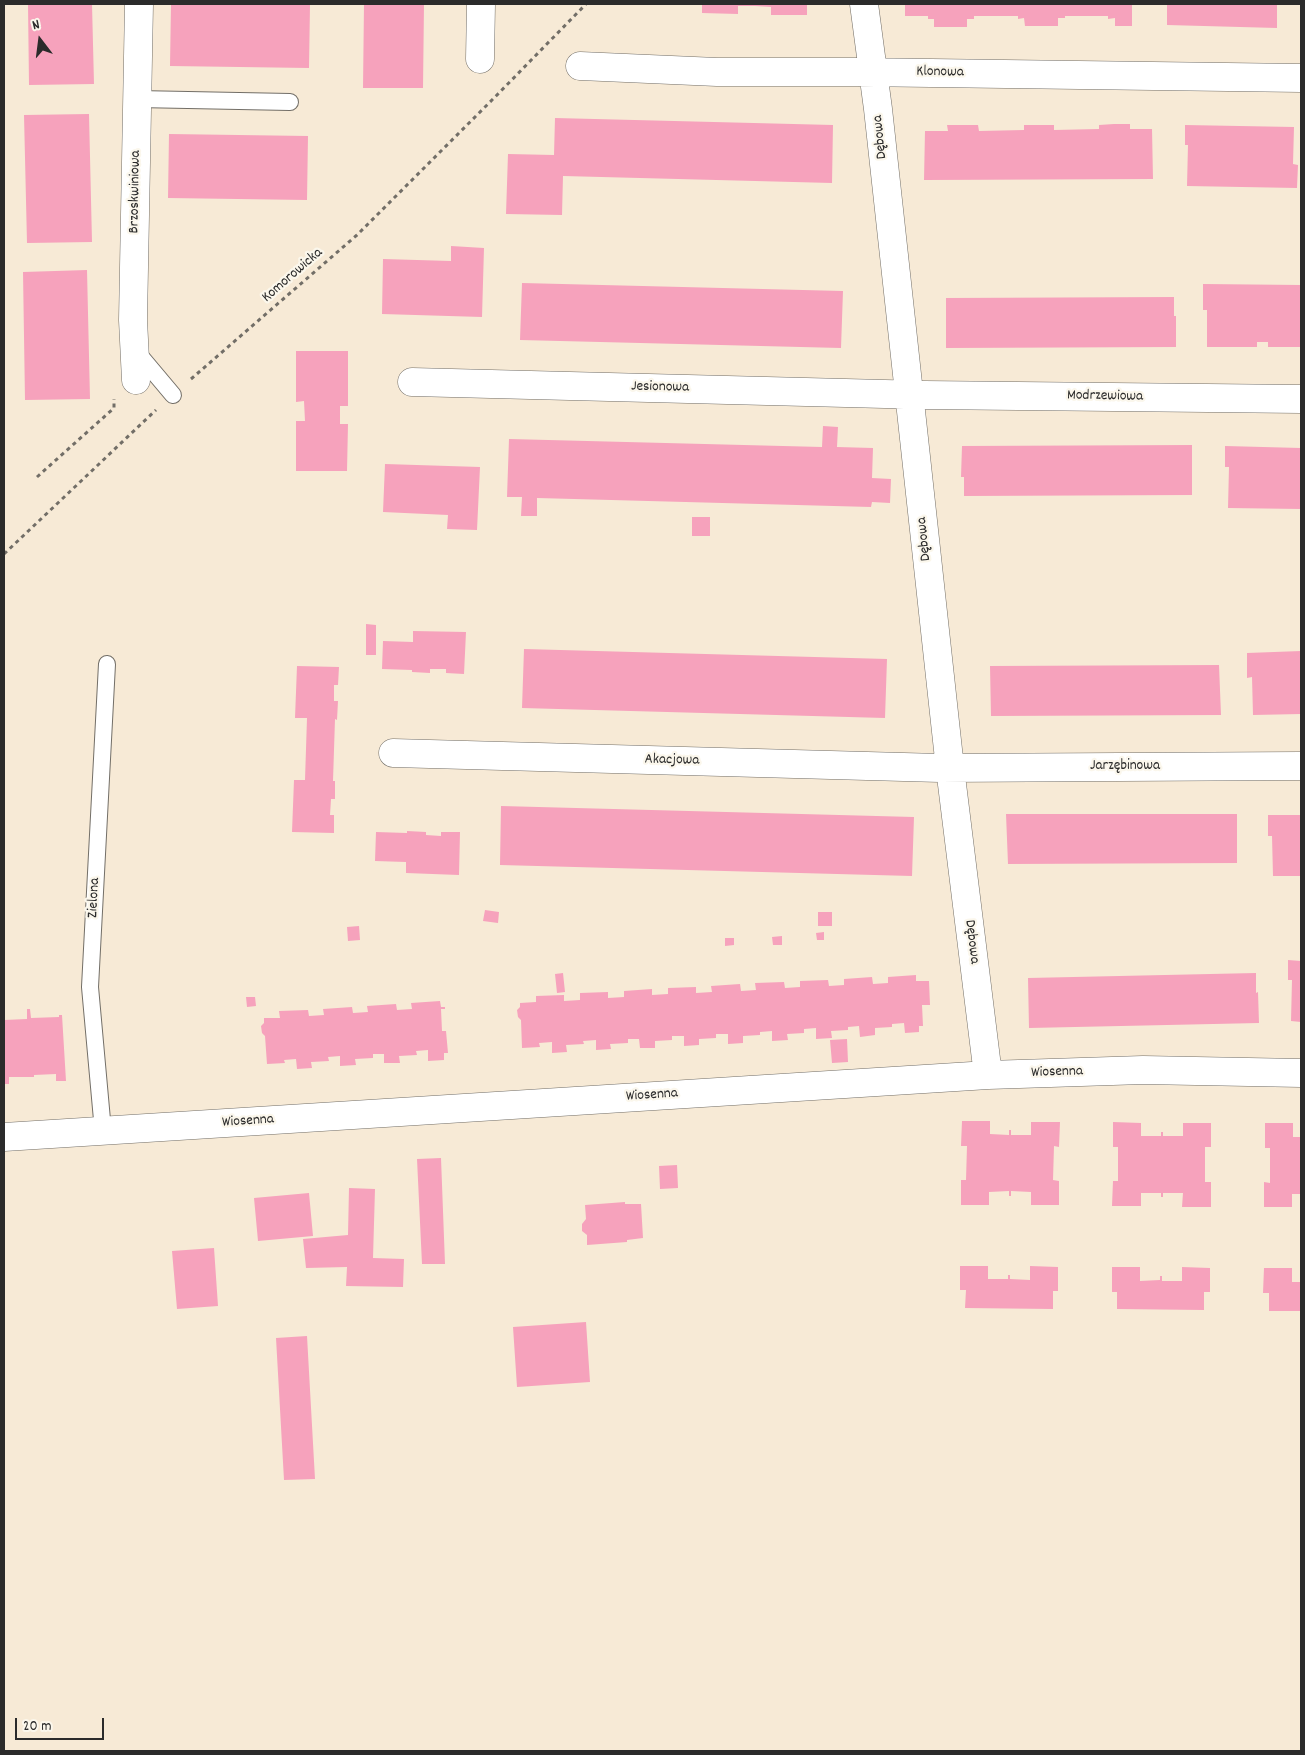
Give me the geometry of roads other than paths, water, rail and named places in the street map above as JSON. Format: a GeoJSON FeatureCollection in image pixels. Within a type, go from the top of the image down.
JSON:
{"type":"FeatureCollection","features":[{"type":"Feature","properties":{"kind":"street","name":"Brzoskwiniowa"},"geometry":{"type":"LineString","coordinates":[[136,380],[133,320],[139,4]]}},
{"type":"Feature","properties":{"kind":"street"},"geometry":{"type":"LineString","coordinates":[[480,59],[481,4]]}},
{"type":"Feature","properties":{"kind":"street","name":"Dębowa"},"geometry":{"type":"LineString","coordinates":[[864,4],[874,73],[950,768],[988,1075]]}},
{"type":"Feature","properties":{"kind":"street","name":"Klonowa"},"geometry":{"type":"LineString","coordinates":[[580,66],[717,72],[1301,78]]}},
{"type":"Feature","properties":{"kind":"street","name":"Jesionowa"},"geometry":{"type":"LineString","coordinates":[[412,382],[909,394]]}},
{"type":"Feature","properties":{"kind":"street","name":"Modrzewiowa"},"geometry":{"type":"LineString","coordinates":[[909,394],[1301,399]]}},
{"type":"Feature","properties":{"kind":"street","name":"Akacjowa"},"geometry":{"type":"LineString","coordinates":[[394,753],[950,768]]}},
{"type":"Feature","properties":{"kind":"street","name":"Jarzębinowa"},"geometry":{"type":"LineString","coordinates":[[950,768],[1301,766]]}},
{"type":"Feature","properties":{"kind":"street","name":"Wiosenna"},"geometry":{"type":"LineString","coordinates":[[4,1137],[988,1075],[1142,1070],[1301,1073]]}},
{"type":"Feature","properties":{"kind":"lane"},"geometry":{"type":"LineString","coordinates":[[137,99],[290,102]]}},
{"type":"Feature","properties":{"kind":"lane"},"geometry":{"type":"LineString","coordinates":[[134,349],[173,395]]}},
{"type":"Feature","properties":{"kind":"lane","name":"Zielona"},"geometry":{"type":"LineString","coordinates":[[103,1131],[90,987],[107,664]]}}]}
